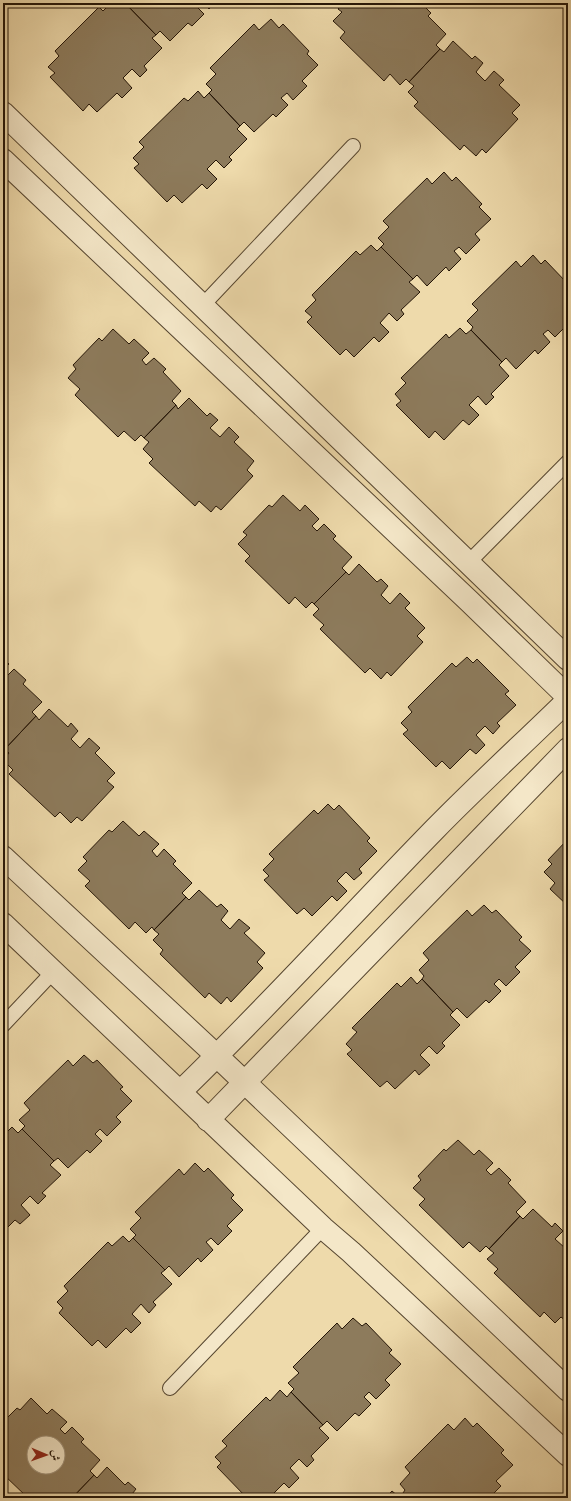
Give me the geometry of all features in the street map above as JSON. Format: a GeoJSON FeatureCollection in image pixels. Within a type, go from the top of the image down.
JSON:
{"type":"FeatureCollection","features":[{"type":"Feature","properties":{"kind":"street"},"geometry":{"type":"LineString","coordinates":[[3,113],[568,659]]}},
{"type":"Feature","properties":{"kind":"street"},"geometry":{"type":"LineString","coordinates":[[3,160],[469,601],[568,697]]}},
{"type":"Feature","properties":{"kind":"street"},"geometry":{"type":"LineString","coordinates":[[180,1092],[218,1056],[317,954],[436,828],[568,700]]}},
{"type":"Feature","properties":{"kind":"street"},"geometry":{"type":"LineString","coordinates":[[208,1120],[568,749]]}},
{"type":"Feature","properties":{"kind":"street"},"geometry":{"type":"LineString","coordinates":[[3,857],[218,1056],[568,1390]]}},
{"type":"Feature","properties":{"kind":"street"},"geometry":{"type":"LineString","coordinates":[[3,924],[208,1120],[323,1228],[352,1252],[568,1455]]}},
{"type":"Feature","properties":{"kind":"lane"},"geometry":{"type":"LineString","coordinates":[[203,305],[354,146]]}},
{"type":"Feature","properties":{"kind":"lane"},"geometry":{"type":"LineString","coordinates":[[469,562],[568,462]]}},
{"type":"Feature","properties":{"kind":"lane"},"geometry":{"type":"LineString","coordinates":[[3,1026],[53,972]]}},
{"type":"Feature","properties":{"kind":"lane"},"geometry":{"type":"LineString","coordinates":[[170,1388],[323,1228]]}},
{"type":"Feature","properties":{"kind":"building"},"geometry":{"type":"Polygon","coordinates":[[[111,3],[116,3],[120,7],[123,3],[125,3],[156,35],[152,38],[162,48],[144,66],[147,70],[140,77],[132,69],[123,78],[132,88],[122,98],[117,93],[97,112],[89,104],[83,111],[50,77],[55,73],[48,67],[59,56],[55,51],[99,7],[103,11],[111,3]]]}},
{"type":"Feature","properties":{"kind":"building"},"geometry":{"type":"Polygon","coordinates":[[[125,3],[201,3],[197,7],[204,14],[192,26],[188,23],[170,41],[160,31],[156,35],[125,3]]]}},
{"type":"Feature","properties":{"kind":"building"},"geometry":{"type":"Polygon","coordinates":[[[203,3],[215,3],[209,9],[203,3]]]}},
{"type":"Feature","properties":{"kind":"building"},"geometry":{"type":"Polygon","coordinates":[[[343,3],[407,3],[412,8],[417,3],[421,3],[431,13],[428,16],[446,34],[436,45],[440,49],[409,82],[406,79],[400,85],[390,74],[384,81],[340,38],[345,32],[333,21],[342,12],[338,9],[343,3]]]}},
{"type":"Feature","properties":{"kind":"building"},"geometry":{"type":"Polygon","coordinates":[[[271,19],[279,28],[283,24],[309,51],[307,54],[318,65],[302,81],[307,86],[293,100],[287,93],[281,98],[288,105],[276,117],[273,114],[254,132],[244,122],[240,126],[209,93],[212,90],[206,84],[216,74],[210,68],[254,24],[259,30],[271,19]]]}},
{"type":"Feature","properties":{"kind":"building"},"geometry":{"type":"Polygon","coordinates":[[[453,41],[472,59],[475,56],[483,63],[476,72],[485,81],[494,71],[504,80],[499,85],[520,105],[512,113],[518,119],[486,153],[482,149],[476,156],[464,145],[460,150],[414,106],[418,102],[408,92],[414,86],[409,82],[440,49],[444,52],[453,41]]]}},
{"type":"Feature","properties":{"kind":"building"},"geometry":{"type":"Polygon","coordinates":[[[198,91],[204,98],[209,93],[240,126],[237,129],[247,139],[229,157],[232,160],[224,168],[216,160],[207,169],[217,179],[207,189],[202,184],[182,203],[174,195],[167,202],[134,168],[139,164],[133,158],[144,147],[139,142],[184,98],[188,101],[198,91]]]}},
{"type":"Feature","properties":{"kind":"building"},"geometry":{"type":"Polygon","coordinates":[[[444,172],[452,181],[456,177],[482,204],[479,207],[491,219],[475,234],[480,240],[466,254],[459,247],[454,251],[461,259],[449,271],[446,267],[427,286],[417,275],[413,279],[381,247],[384,244],[378,238],[389,227],[383,221],[427,178],[432,184],[444,172]]]}},
{"type":"Feature","properties":{"kind":"building"},"geometry":{"type":"Polygon","coordinates":[[[371,245],[377,251],[381,247],[413,279],[409,282],[420,292],[401,310],[404,314],[397,321],[389,313],[380,323],[389,332],[379,342],[374,337],[354,357],[346,349],[340,355],[307,322],[312,317],[305,311],[316,300],[312,295],[356,251],[360,255],[371,245]]]}},
{"type":"Feature","properties":{"kind":"building"},"geometry":{"type":"Polygon","coordinates":[[[533,255],[541,264],[545,260],[568,284],[568,313],[564,317],[568,321],[568,324],[555,337],[548,330],[543,334],[550,342],[538,354],[535,350],[516,369],[506,358],[502,362],[471,330],[473,327],[467,321],[478,310],[472,304],[516,261],[521,267],[533,255]]]}},
{"type":"Feature","properties":{"kind":"building"},"geometry":{"type":"Polygon","coordinates":[[[460,328],[466,334],[471,330],[502,362],[499,365],[509,376],[491,394],[494,397],[486,405],[478,396],[469,405],[479,415],[469,425],[463,420],[444,440],[435,431],[429,438],[396,405],[401,401],[395,394],[406,383],[401,378],[446,334],[449,338],[460,328]]]}},
{"type":"Feature","properties":{"kind":"building"},"geometry":{"type":"Polygon","coordinates":[[[113,329],[129,344],[134,339],[149,353],[142,360],[146,365],[154,358],[166,369],[163,372],[181,391],[172,401],[176,405],[144,438],[141,435],[135,441],[124,431],[118,437],[75,395],[80,389],[68,378],[76,369],[73,365],[99,338],[102,341],[113,329]]]}},
{"type":"Feature","properties":{"kind":"building"},"geometry":{"type":"Polygon","coordinates":[[[189,398],[207,416],[210,413],[218,420],[210,428],[220,437],[229,427],[239,437],[234,442],[254,461],[247,470],[253,476],[221,510],[216,506],[211,512],[199,501],[195,506],[149,463],[153,459],[143,449],[149,442],[144,438],[176,405],[178,409],[189,398]]]}},
{"type":"Feature","properties":{"kind":"building"},"geometry":{"type":"Polygon","coordinates":[[[283,495],[300,511],[305,505],[319,519],[312,526],[317,531],[324,524],[336,536],[333,539],[352,557],[342,568],[346,572],[314,604],[312,602],[306,608],[295,597],[289,604],[245,561],[250,556],[238,544],[247,535],[243,532],[269,505],[272,507],[283,495]]]}},
{"type":"Feature","properties":{"kind":"building"},"geometry":{"type":"Polygon","coordinates":[[[359,564],[377,582],[381,579],[388,586],[381,595],[390,604],[400,593],[410,603],[405,608],[425,628],[417,636],[423,642],[391,676],[387,672],[381,679],[370,668],[365,673],[320,629],[324,625],[313,615],[319,609],[314,604],[346,572],[349,575],[359,564]]]}},
{"type":"Feature","properties":{"kind":"building"},"geometry":{"type":"Polygon","coordinates":[[[467,657],[473,663],[477,659],[509,691],[505,694],[516,705],[497,723],[500,726],[493,734],[485,726],[476,735],[485,745],[476,754],[470,749],[450,769],[442,761],[436,767],[403,734],[408,730],[401,723],[412,712],[408,707],[452,663],[456,667],[467,657]]]}},
{"type":"Feature","properties":{"kind":"building"},"geometry":{"type":"Polygon","coordinates":[[[3,658],[9,664],[3,670],[3,658]]]}},
{"type":"Feature","properties":{"kind":"building"},"geometry":{"type":"Polygon","coordinates":[[[14,669],[26,680],[23,684],[42,702],[32,712],[36,716],[5,749],[3,748],[3,672],[7,676],[14,669]]]}},
{"type":"Feature","properties":{"kind":"building"},"geometry":{"type":"Polygon","coordinates":[[[49,709],[68,727],[71,723],[78,731],[71,739],[80,748],[89,738],[100,748],[95,753],[115,773],[107,781],[114,787],[82,821],[77,817],[71,823],[60,812],[55,817],[9,774],[13,770],[3,760],[9,753],[5,749],[36,716],[39,720],[49,709]]]}},
{"type":"Feature","properties":{"kind":"building"},"geometry":{"type":"Polygon","coordinates":[[[328,804],[334,810],[339,805],[370,838],[367,841],[377,851],[359,869],[362,873],[354,880],[346,872],[337,881],[347,891],[337,901],[332,896],[312,916],[304,908],[297,914],[264,880],[269,876],[263,870],[274,859],[269,854],[314,810],[318,814],[328,804]]]}},
{"type":"Feature","properties":{"kind":"building"},"geometry":{"type":"Polygon","coordinates":[[[123,821],[139,836],[144,831],[159,844],[152,851],[157,857],[164,849],[176,861],[173,864],[192,883],[182,893],[186,897],[154,930],[152,927],[146,933],[135,922],[129,929],[85,886],[90,881],[78,870],[87,861],[83,857],[109,830],[112,832],[123,821]]]}},
{"type":"Feature","properties":{"kind":"building"},"geometry":{"type":"Polygon","coordinates":[[[568,839],[568,906],[550,889],[555,883],[544,872],[552,864],[548,860],[568,839]]]}},
{"type":"Feature","properties":{"kind":"building"},"geometry":{"type":"Polygon","coordinates":[[[199,890],[217,907],[221,904],[228,911],[221,920],[230,929],[239,919],[250,928],[244,933],[265,953],[257,962],[263,968],[231,1002],[227,997],[221,1004],[209,993],[205,998],[160,954],[163,950],[153,940],[159,934],[154,930],[186,897],[189,900],[199,890]]]}},
{"type":"Feature","properties":{"kind":"building"},"geometry":{"type":"Polygon","coordinates":[[[484,905],[492,913],[496,910],[522,937],[519,940],[531,951],[515,967],[520,972],[506,986],[499,979],[494,984],[501,991],[489,1003],[486,1000],[467,1018],[457,1008],[453,1012],[422,979],[424,976],[419,970],[429,960],[423,953],[467,910],[472,916],[484,905]]]}},
{"type":"Feature","properties":{"kind":"building"},"geometry":{"type":"Polygon","coordinates":[[[411,977],[417,984],[422,979],[453,1012],[450,1015],[460,1025],[442,1043],[445,1046],[437,1054],[429,1046],[420,1055],[430,1065],[419,1075],[415,1070],[395,1089],[387,1081],[380,1087],[347,1054],[352,1050],[346,1044],[357,1032],[352,1028],[397,983],[401,987],[411,977]]]}},
{"type":"Feature","properties":{"kind":"building"},"geometry":{"type":"Polygon","coordinates":[[[84,1055],[93,1063],[97,1060],[123,1087],[120,1089],[132,1101],[116,1117],[121,1122],[107,1136],[100,1129],[95,1134],[102,1141],[90,1153],[87,1150],[68,1168],[58,1158],[54,1161],[22,1129],[25,1126],[19,1120],[30,1110],[24,1103],[68,1060],[73,1066],[84,1055]]]}},
{"type":"Feature","properties":{"kind":"building"},"geometry":{"type":"Polygon","coordinates":[[[12,1127],[18,1133],[22,1129],[54,1161],[50,1165],[61,1175],[42,1193],[46,1196],[38,1204],[30,1196],[21,1205],[30,1215],[20,1224],[15,1220],[3,1232],[3,1136],[12,1127]]]}},
{"type":"Feature","properties":{"kind":"building"},"geometry":{"type":"Polygon","coordinates":[[[458,1140],[474,1155],[479,1150],[493,1163],[486,1170],[491,1175],[499,1168],[511,1180],[508,1183],[526,1202],[516,1212],[520,1216],[489,1249],[486,1246],[480,1252],[469,1242],[463,1248],[419,1205],[425,1199],[413,1188],[421,1180],[418,1176],[444,1149],[446,1151],[458,1140]]]}},
{"type":"Feature","properties":{"kind":"building"},"geometry":{"type":"Polygon","coordinates":[[[195,1163],[204,1172],[208,1168],[234,1195],[231,1198],[243,1210],[227,1226],[232,1231],[218,1245],[211,1238],[206,1242],[213,1250],[201,1262],[198,1258],[179,1277],[169,1266],[165,1270],[133,1238],[136,1235],[130,1229],[141,1218],[135,1212],[179,1169],[184,1175],[195,1163]]]}},
{"type":"Feature","properties":{"kind":"building"},"geometry":{"type":"Polygon","coordinates":[[[533,1209],[552,1227],[555,1223],[563,1231],[555,1239],[565,1248],[568,1244],[568,1318],[566,1321],[561,1317],[555,1323],[544,1312],[540,1317],[494,1273],[498,1269],[487,1259],[494,1253],[489,1249],[520,1216],[523,1219],[533,1209]]]}},
{"type":"Feature","properties":{"kind":"building"},"geometry":{"type":"Polygon","coordinates":[[[123,1236],[129,1242],[133,1238],[165,1270],[161,1273],[172,1284],[153,1302],[156,1305],[149,1313],[141,1304],[132,1314],[141,1323],[131,1333],[126,1328],[106,1348],[98,1340],[92,1346],[59,1313],[63,1308],[57,1302],[68,1291],[64,1286],[108,1242],[112,1246],[123,1236]]]}},
{"type":"Feature","properties":{"kind":"building"},"geometry":{"type":"Polygon","coordinates":[[[353,1318],[362,1326],[366,1323],[392,1350],[389,1353],[401,1364],[385,1380],[390,1385],[376,1399],[369,1392],[364,1397],[371,1404],[359,1416],[355,1413],[337,1431],[327,1421],[323,1425],[291,1392],[294,1389],[288,1383],[299,1373],[293,1367],[337,1323],[342,1329],[353,1318]]]}},
{"type":"Feature","properties":{"kind":"building"},"geometry":{"type":"Polygon","coordinates":[[[280,1390],[287,1397],[291,1392],[323,1425],[319,1428],[329,1438],[311,1456],[314,1460],[307,1467],[299,1459],[290,1468],[299,1478],[289,1488],[284,1483],[269,1498],[260,1498],[256,1494],[252,1498],[247,1498],[217,1467],[221,1463],[215,1457],[227,1446],[222,1441],[266,1397],[270,1401],[280,1390]]]}},
{"type":"Feature","properties":{"kind":"building"},"geometry":{"type":"Polygon","coordinates":[[[31,1398],[47,1414],[52,1409],[67,1422],[60,1429],[65,1434],[72,1427],[84,1439],[81,1442],[100,1460],[90,1471],[94,1475],[72,1498],[28,1498],[3,1474],[3,1422],[17,1408],[20,1410],[31,1398]]]}},
{"type":"Feature","properties":{"kind":"building"},"geometry":{"type":"Polygon","coordinates":[[[465,1418],[473,1427],[477,1423],[504,1450],[501,1453],[513,1465],[496,1481],[501,1486],[489,1498],[486,1498],[481,1493],[476,1498],[408,1498],[403,1493],[405,1490],[400,1484],[410,1473],[405,1467],[448,1424],[454,1430],[465,1418]]]}},
{"type":"Feature","properties":{"kind":"building"},"geometry":{"type":"Polygon","coordinates":[[[107,1467],[125,1485],[128,1482],[136,1489],[129,1498],[72,1498],[94,1475],[97,1478],[107,1467]]]}},
{"type":"Feature","properties":{"kind":"building"},"geometry":{"type":"Polygon","coordinates":[[[392,1491],[399,1497],[403,1493],[408,1498],[385,1498],[392,1491]]]}}]}
